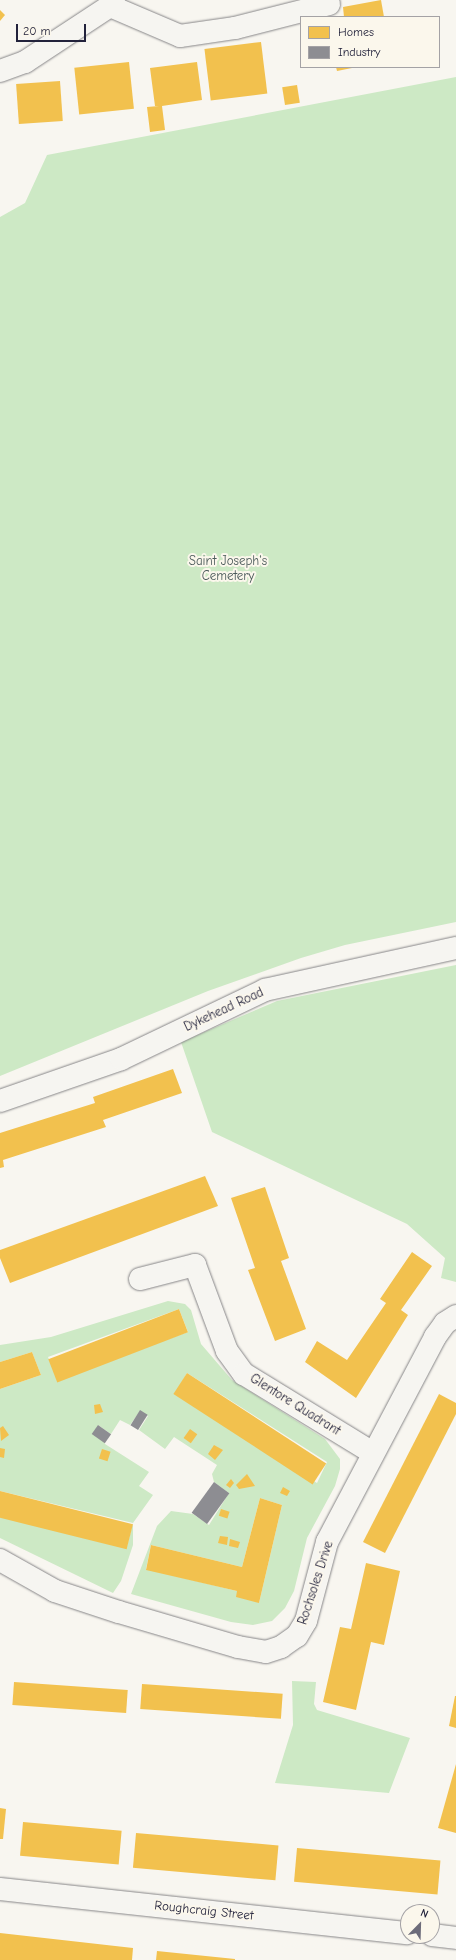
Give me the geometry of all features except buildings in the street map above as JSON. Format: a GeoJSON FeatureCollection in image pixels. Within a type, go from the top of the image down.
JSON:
{"type":"FeatureCollection","features":[{"type":"Feature","properties":{"kind":"street"},"geometry":{"type":"LineString","coordinates":[[0,71],[25,62],[112,3],[180,36],[234,28],[329,4]]}},
{"type":"Feature","properties":{"kind":"street","name":"Dykehead Road"},"geometry":{"type":"LineString","coordinates":[[0,1101],[121,1058],[265,990],[456,948]]}},
{"type":"Feature","properties":{"kind":"street","name":"Glentore Quadrant"},"geometry":{"type":"LineString","coordinates":[[140,1279],[195,1265],[227,1352],[244,1374],[373,1453]]}},
{"type":"Feature","properties":{"kind":"street","name":"Rochsoles Drive"},"geometry":{"type":"LineString","coordinates":[[0,1560],[55,1591],[238,1647],[266,1652],[281,1648],[297,1636],[306,1621],[327,1542],[373,1453],[435,1338],[445,1324],[456,1316]]}},
{"type":"Feature","properties":{"kind":"street","name":"Roughcraig Street"},"geometry":{"type":"LineString","coordinates":[[0,1889],[400,1931]]}},
{"type":"Feature","properties":{"kind":"street"},"geometry":{"type":"LineString","coordinates":[[440,1936],[456,1938]]}},
{"type":"Feature","properties":{"kind":"green space","name":"Saint Joseph's Cemetery"},"geometry":{"type":"Polygon","coordinates":[[[456,77],[456,922],[345,945],[301,958],[208,991],[0,1076],[0,217],[25,203],[47,155],[456,77]]]}},
{"type":"Feature","properties":{"kind":"green space"},"geometry":{"type":"Polygon","coordinates":[[[456,965],[456,1282],[441,1278],[445,1258],[407,1224],[212,1132],[181,1042],[277,1001],[456,965]]]}},
{"type":"Feature","properties":{"kind":"green space"},"geometry":{"type":"Polygon","coordinates":[[[168,1301],[185,1304],[191,1310],[201,1344],[232,1380],[325,1439],[340,1459],[340,1469],[335,1486],[307,1538],[294,1591],[285,1608],[272,1621],[253,1625],[231,1622],[131,1594],[157,1526],[171,1511],[193,1514],[209,1525],[229,1493],[214,1482],[212,1474],[217,1465],[174,1437],[165,1449],[139,1430],[148,1416],[140,1411],[130,1425],[120,1420],[111,1434],[98,1425],[105,1444],[149,1472],[139,1486],[153,1495],[133,1523],[0,1491],[0,1389],[41,1375],[32,1352],[0,1362],[0,1345],[51,1337],[168,1301]],[[179,1309],[48,1357],[58,1379],[188,1332],[179,1309]],[[187,1373],[175,1394],[317,1483],[327,1462],[187,1373]],[[260,1498],[242,1567],[151,1545],[146,1569],[237,1591],[259,1603],[282,1505],[260,1498]]]}},
{"type":"Feature","properties":{"kind":"green space"},"geometry":{"type":"Polygon","coordinates":[[[0,1517],[127,1546],[133,1523],[133,1545],[121,1581],[113,1593],[0,1538],[0,1517]]]}},
{"type":"Feature","properties":{"kind":"green space"},"geometry":{"type":"Polygon","coordinates":[[[292,1681],[316,1682],[314,1704],[317,1710],[410,1738],[389,1793],[275,1783],[293,1725],[292,1681]]]}}]}
